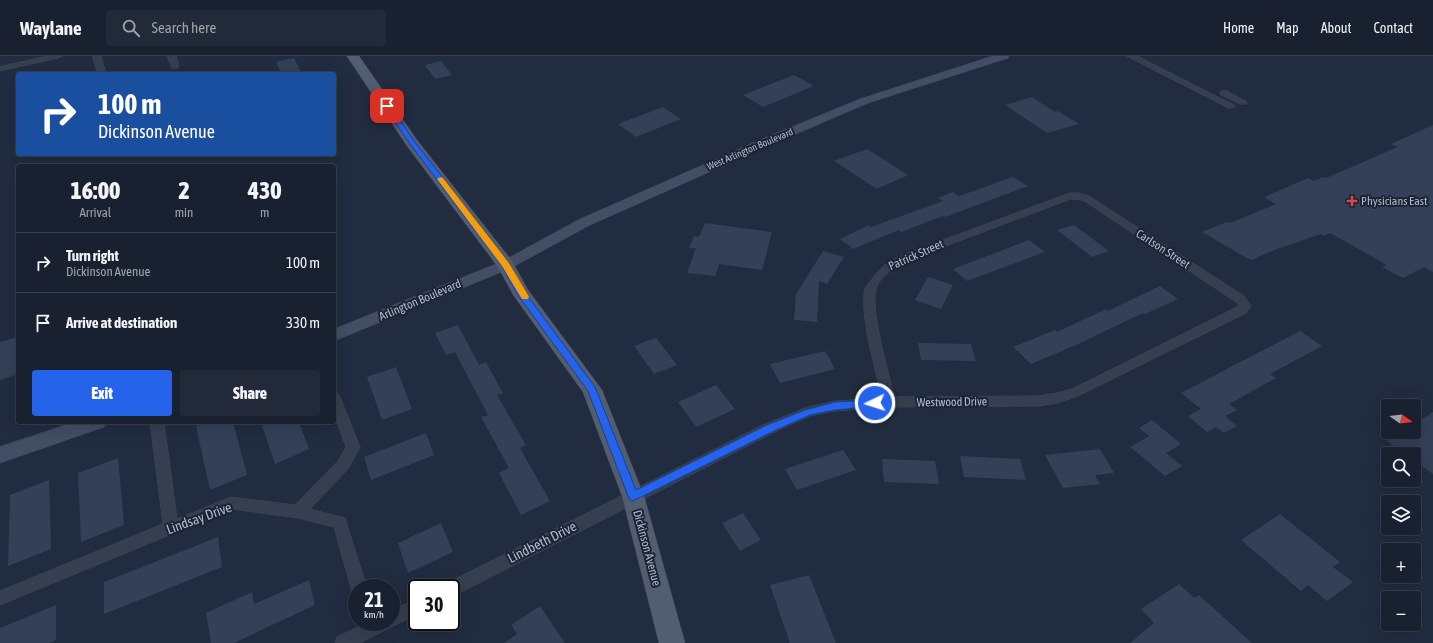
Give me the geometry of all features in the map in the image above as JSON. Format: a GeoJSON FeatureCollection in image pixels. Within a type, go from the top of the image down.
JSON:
{"type":"FeatureCollection","features":[{"type":"Feature","properties":{"kind":"main road","name":"Dickinson Avenue"},"geometry":{"type":"LineString","coordinates":[[353,56],[412,143],[506,265],[520,292],[592,390],[633,496],[672,643]]}},
{"type":"Feature","properties":{"kind":"main road","name":"West Arlington Boulevard"},"geometry":{"type":"LineString","coordinates":[[506,265],[591,220],[773,139],[864,101],[1004,56]]}},
{"type":"Feature","properties":{"kind":"main road","name":"Arlington Boulevard"},"geometry":{"type":"LineString","coordinates":[[336,334],[506,265]]}},
{"type":"Feature","properties":{"kind":"main road"},"geometry":{"type":"LineString","coordinates":[[0,455],[91,424]]}},
{"type":"Feature","properties":{"kind":"street"},"geometry":{"type":"LineString","coordinates":[[22,56],[28,66]]}},
{"type":"Feature","properties":{"kind":"street"},"geometry":{"type":"LineString","coordinates":[[0,69],[28,66],[58,56]]}},
{"type":"Feature","properties":{"kind":"street"},"geometry":{"type":"LineString","coordinates":[[97,56],[101,72]]}},
{"type":"Feature","properties":{"kind":"street"},"geometry":{"type":"LineString","coordinates":[[172,56],[175,66]]}},
{"type":"Feature","properties":{"kind":"street"},"geometry":{"type":"LineString","coordinates":[[1131,56],[1232,106]]}},
{"type":"Feature","properties":{"kind":"street"},"geometry":{"type":"LineString","coordinates":[[1147,56],[1243,102]]}},
{"type":"Feature","properties":{"kind":"street","name":"Patrick Street"},"geometry":{"type":"LineString","coordinates":[[888,402],[872,323],[870,300],[872,288],[877,278],[884,270],[896,262],[914,254],[1070,196],[1079,196]]}},
{"type":"Feature","properties":{"kind":"street","name":"Carlson Street"},"geometry":{"type":"LineString","coordinates":[[1079,196],[1086,198],[1240,299],[1245,306]]}},
{"type":"Feature","properties":{"kind":"street","name":"Westwood Drive"},"geometry":{"type":"LineString","coordinates":[[633,496],[770,428],[808,412],[835,406],[888,402],[1038,401],[1058,398],[1076,392],[1242,310],[1245,306]]}},
{"type":"Feature","properties":{"kind":"street"},"geometry":{"type":"LineString","coordinates":[[298,512],[343,465],[353,447],[336,401]]}},
{"type":"Feature","properties":{"kind":"street"},"geometry":{"type":"LineString","coordinates":[[157,424],[171,528]]}},
{"type":"Feature","properties":{"kind":"street","name":"Lindbeth Drive"},"geometry":{"type":"LineString","coordinates":[[460,584],[633,496]]}},
{"type":"Feature","properties":{"kind":"street","name":"Lindsay Drive"},"geometry":{"type":"LineString","coordinates":[[0,598],[231,503],[298,512],[340,522],[356,579]]}},
{"type":"Feature","properties":{"kind":"street"},"geometry":{"type":"LineString","coordinates":[[343,643],[363,631]]}},
{"type":"Feature","properties":{"kind":"building"},"geometry":{"type":"Polygon","coordinates":[[[294,58],[301,72],[281,72],[276,62],[294,58]]]}},
{"type":"Feature","properties":{"kind":"building"},"geometry":{"type":"Polygon","coordinates":[[[441,61],[452,75],[435,79],[425,65],[441,61]]]}},
{"type":"Feature","properties":{"kind":"building"},"geometry":{"type":"Polygon","coordinates":[[[794,75],[814,86],[763,107],[743,95],[794,75]]]}},
{"type":"Feature","properties":{"kind":"building"},"geometry":{"type":"Polygon","coordinates":[[[1032,97],[1055,112],[1058,111],[1079,124],[1047,133],[1005,105],[1032,97]]]}},
{"type":"Feature","properties":{"kind":"building"},"geometry":{"type":"Polygon","coordinates":[[[663,107],[681,119],[636,137],[618,124],[663,107]]]}},
{"type":"Feature","properties":{"kind":"building","name":"Physicians East"},"geometry":{"type":"Polygon","coordinates":[[[1433,125],[1433,272],[1424,267],[1403,278],[1382,267],[1387,265],[1330,233],[1324,236],[1321,234],[1274,250],[1252,260],[1202,232],[1227,222],[1230,223],[1276,204],[1264,197],[1308,178],[1313,181],[1323,177],[1326,178],[1398,147],[1391,144],[1433,125]]]}},
{"type":"Feature","properties":{"kind":"building"},"geometry":{"type":"Polygon","coordinates":[[[867,149],[908,175],[877,189],[834,161],[867,149]]]}},
{"type":"Feature","properties":{"kind":"building"},"geometry":{"type":"Polygon","coordinates":[[[1013,177],[1028,186],[945,217],[943,216],[901,232],[899,230],[853,249],[840,239],[869,225],[871,227],[943,201],[938,198],[953,192],[958,196],[1013,177]]]}},
{"type":"Feature","properties":{"kind":"building"},"geometry":{"type":"Polygon","coordinates":[[[705,223],[772,232],[762,270],[719,264],[715,276],[687,273],[696,248],[689,248],[694,236],[699,237],[705,223]]]}},
{"type":"Feature","properties":{"kind":"building"},"geometry":{"type":"Polygon","coordinates":[[[1074,225],[1109,251],[1092,257],[1057,230],[1074,225]]]}},
{"type":"Feature","properties":{"kind":"building"},"geometry":{"type":"Polygon","coordinates":[[[1029,240],[1045,252],[967,281],[953,269],[1029,240]]]}},
{"type":"Feature","properties":{"kind":"building"},"geometry":{"type":"Polygon","coordinates":[[[823,251],[844,257],[827,284],[819,281],[817,322],[794,320],[796,294],[823,251]]]}},
{"type":"Feature","properties":{"kind":"building"},"geometry":{"type":"Polygon","coordinates":[[[928,277],[953,285],[941,309],[915,300],[928,277]]]}},
{"type":"Feature","properties":{"kind":"building"},"geometry":{"type":"Polygon","coordinates":[[[1160,286],[1178,299],[1145,314],[1143,313],[1076,345],[1031,364],[1013,347],[1055,330],[1057,332],[1106,309],[1108,311],[1160,286]]]}},
{"type":"Feature","properties":{"kind":"building"},"geometry":{"type":"Polygon","coordinates":[[[458,325],[479,365],[486,362],[503,393],[497,395],[526,445],[520,448],[550,501],[521,515],[499,473],[509,468],[481,417],[488,415],[455,352],[446,355],[435,333],[458,325]]]}},
{"type":"Feature","properties":{"kind":"building"},"geometry":{"type":"Polygon","coordinates":[[[1300,331],[1322,346],[1270,374],[1276,378],[1229,404],[1237,410],[1225,416],[1237,426],[1224,433],[1216,427],[1207,432],[1188,416],[1201,409],[1181,393],[1300,331]]]}},
{"type":"Feature","properties":{"kind":"building"},"geometry":{"type":"Polygon","coordinates":[[[16,338],[16,375],[0,380],[0,342],[16,338]]]}},
{"type":"Feature","properties":{"kind":"building"},"geometry":{"type":"Polygon","coordinates":[[[656,338],[677,365],[654,374],[634,346],[656,338]]]}},
{"type":"Feature","properties":{"kind":"building"},"geometry":{"type":"Polygon","coordinates":[[[918,343],[971,344],[976,361],[921,360],[918,343]]]}},
{"type":"Feature","properties":{"kind":"building"},"geometry":{"type":"Polygon","coordinates":[[[825,351],[835,369],[780,383],[770,364],[825,351]]]}},
{"type":"Feature","properties":{"kind":"building"},"geometry":{"type":"Polygon","coordinates":[[[396,367],[412,409],[382,420],[367,377],[396,367]]]}},
{"type":"Feature","properties":{"kind":"building"},"geometry":{"type":"Polygon","coordinates":[[[716,385],[735,409],[696,427],[678,402],[716,385]]]}},
{"type":"Feature","properties":{"kind":"building"},"geometry":{"type":"Polygon","coordinates":[[[1433,412],[1433,474],[1421,466],[1421,447],[1395,447],[1387,441],[1390,439],[1421,439],[1421,420],[1433,412]]]}},
{"type":"Feature","properties":{"kind":"building"},"geometry":{"type":"Polygon","coordinates":[[[1152,420],[1181,444],[1166,453],[1182,466],[1165,476],[1130,447],[1149,436],[1139,428],[1152,420]]]}},
{"type":"Feature","properties":{"kind":"building"},"geometry":{"type":"Polygon","coordinates":[[[202,424],[234,424],[247,475],[210,490],[196,426],[202,424]]]}},
{"type":"Feature","properties":{"kind":"building"},"geometry":{"type":"Polygon","coordinates":[[[262,424],[300,424],[309,449],[275,464],[262,424]]]}},
{"type":"Feature","properties":{"kind":"building"},"geometry":{"type":"Polygon","coordinates":[[[426,433],[434,455],[371,480],[364,457],[426,433]]]}},
{"type":"Feature","properties":{"kind":"building"},"geometry":{"type":"Polygon","coordinates":[[[1100,449],[1114,473],[1095,475],[1100,484],[1063,488],[1045,455],[1100,449]]]}},
{"type":"Feature","properties":{"kind":"building"},"geometry":{"type":"Polygon","coordinates":[[[843,450],[856,470],[797,490],[785,469],[843,450]]]}},
{"type":"Feature","properties":{"kind":"building"},"geometry":{"type":"Polygon","coordinates":[[[960,456],[1020,459],[1026,480],[964,477],[960,456]]]}},
{"type":"Feature","properties":{"kind":"building"},"geometry":{"type":"Polygon","coordinates":[[[118,458],[124,525],[81,542],[78,473],[118,458]]]}},
{"type":"Feature","properties":{"kind":"building"},"geometry":{"type":"Polygon","coordinates":[[[882,459],[935,461],[939,484],[884,482],[882,459]]]}},
{"type":"Feature","properties":{"kind":"building"},"geometry":{"type":"Polygon","coordinates":[[[49,480],[51,549],[8,566],[10,495],[49,480]]]}},
{"type":"Feature","properties":{"kind":"building"},"geometry":{"type":"Polygon","coordinates":[[[743,513],[761,540],[740,551],[722,523],[743,513]]]}},
{"type":"Feature","properties":{"kind":"building"},"geometry":{"type":"Polygon","coordinates":[[[1280,514],[1340,562],[1333,567],[1353,582],[1327,601],[1308,585],[1301,591],[1241,540],[1280,514]]]}},
{"type":"Feature","properties":{"kind":"building"},"geometry":{"type":"Polygon","coordinates":[[[441,523],[453,552],[408,573],[398,543],[441,523]]]}},
{"type":"Feature","properties":{"kind":"building"},"geometry":{"type":"Polygon","coordinates":[[[218,537],[222,567],[104,614],[104,582],[218,537]]]}},
{"type":"Feature","properties":{"kind":"building"},"geometry":{"type":"Polygon","coordinates":[[[809,575],[836,643],[790,643],[770,585],[809,575]]]}},
{"type":"Feature","properties":{"kind":"building"},"geometry":{"type":"Polygon","coordinates":[[[309,580],[315,605],[234,643],[211,643],[206,613],[252,592],[254,604],[309,580]]]}},
{"type":"Feature","properties":{"kind":"building"},"geometry":{"type":"Polygon","coordinates":[[[1179,584],[1194,598],[1199,595],[1252,643],[1130,643],[1154,623],[1141,609],[1179,584]]]}},
{"type":"Feature","properties":{"kind":"building"},"geometry":{"type":"Polygon","coordinates":[[[56,605],[56,640],[49,643],[0,643],[0,628],[56,605]]]}},
{"type":"Feature","properties":{"kind":"building"},"geometry":{"type":"Polygon","coordinates":[[[540,606],[565,643],[504,643],[517,634],[511,625],[540,606]]]}},
{"type":"Feature","properties":{"kind":"slow traffic"},"geometry":{"type":"LineString","coordinates":[[441,179],[506,265],[520,292],[525,297]]}},
{"type":"Feature","properties":{"kind":"place","name":"Physicians East"},"geometry":{"type":"Point","coordinates":[1352,201]}},
{"type":"Feature","properties":{"kind":"route"},"geometry":{"type":"LineString","coordinates":[[387,106],[412,143],[506,265],[520,292],[592,390],[633,496],[770,428],[808,412],[835,406],[875,403]]}}]}
